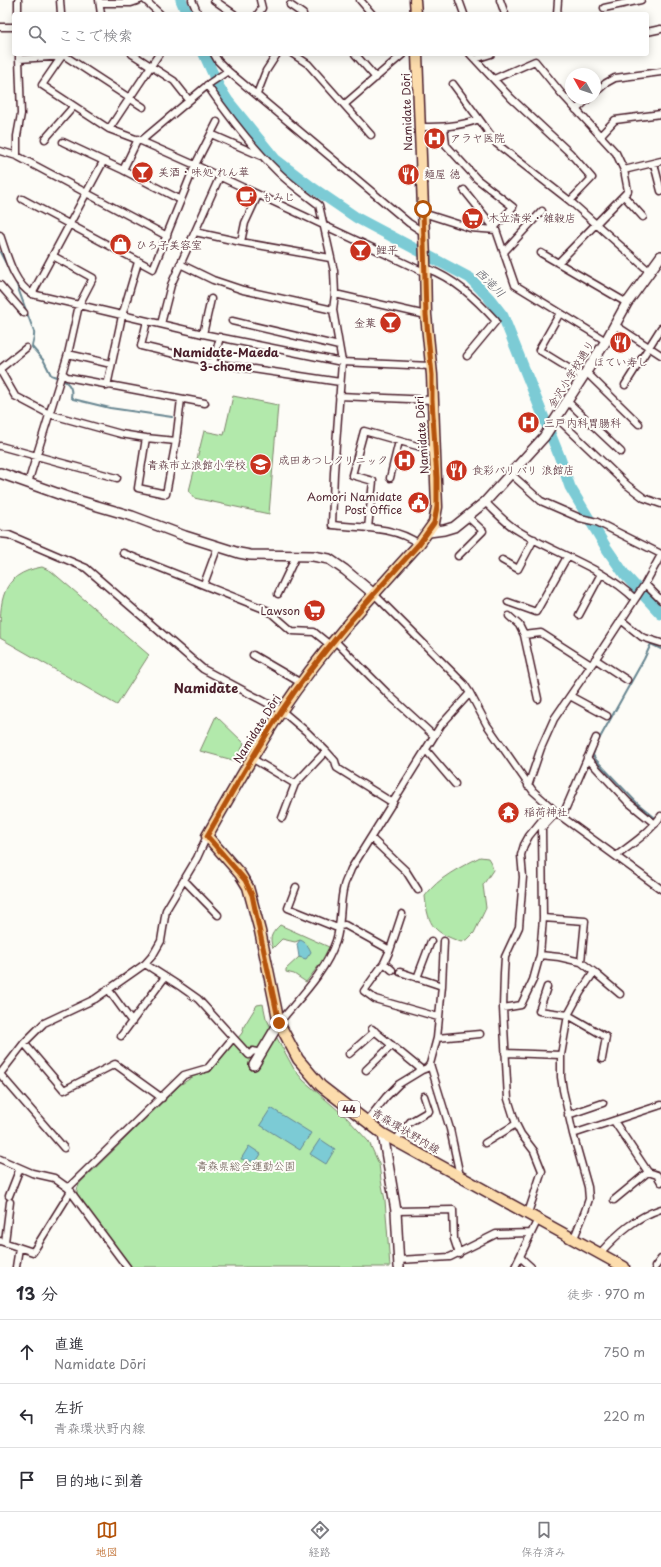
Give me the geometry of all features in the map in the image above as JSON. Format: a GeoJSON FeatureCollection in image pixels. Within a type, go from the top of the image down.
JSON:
{"type":"FeatureCollection","features":[{"type":"Feature","properties":{"kind":"main road"},"geometry":{"type":"LineString","coordinates":[[415,0],[416,12]]}},
{"type":"Feature","properties":{"kind":"main road","name":"Namidate Dōri"},"geometry":{"type":"LineString","coordinates":[[207,836],[252,759],[301,683],[332,643],[419,544],[428,532],[436,517],[437,507],[431,366],[426,315],[426,267],[417,56]]}},
{"type":"Feature","properties":{"kind":"main road","name":"青森環状野内線"},"geometry":{"type":"LineString","coordinates":[[207,836],[245,880],[252,895],[279,1023],[298,1059],[309,1074],[321,1086],[383,1134],[574,1238],[624,1267]]}},
{"type":"Feature","properties":{"kind":"street"},"geometry":{"type":"LineString","coordinates":[[18,0],[18,12]]}},
{"type":"Feature","properties":{"kind":"street"},"geometry":{"type":"LineString","coordinates":[[60,0],[61,12]]}},
{"type":"Feature","properties":{"kind":"street"},"geometry":{"type":"LineString","coordinates":[[101,12],[99,2],[131,3],[140,0]]}},
{"type":"Feature","properties":{"kind":"street"},"geometry":{"type":"LineString","coordinates":[[145,0],[158,12]]}},
{"type":"Feature","properties":{"kind":"street"},"geometry":{"type":"LineString","coordinates":[[192,0],[197,12]]}},
{"type":"Feature","properties":{"kind":"street"},"geometry":{"type":"LineString","coordinates":[[214,0],[231,12]]}},
{"type":"Feature","properties":{"kind":"street"},"geometry":{"type":"LineString","coordinates":[[259,12],[262,8],[260,0]]}},
{"type":"Feature","properties":{"kind":"street"},"geometry":{"type":"LineString","coordinates":[[360,0],[370,12]]}},
{"type":"Feature","properties":{"kind":"street"},"geometry":{"type":"LineString","coordinates":[[459,0],[463,12]]}},
{"type":"Feature","properties":{"kind":"street"},"geometry":{"type":"LineString","coordinates":[[500,0],[504,12]]}},
{"type":"Feature","properties":{"kind":"street"},"geometry":{"type":"LineString","coordinates":[[557,12],[558,0]]}},
{"type":"Feature","properties":{"kind":"street"},"geometry":{"type":"LineString","coordinates":[[604,8],[641,0]]}},
{"type":"Feature","properties":{"kind":"street"},"geometry":{"type":"LineString","coordinates":[[290,5],[300,12]]}},
{"type":"Feature","properties":{"kind":"street"},"geometry":{"type":"LineString","coordinates":[[0,27],[12,27]]}},
{"type":"Feature","properties":{"kind":"street"},"geometry":{"type":"LineString","coordinates":[[649,32],[661,29]]}},
{"type":"Feature","properties":{"kind":"street"},"geometry":{"type":"LineString","coordinates":[[17,156],[17,136],[21,114],[19,56]]}},
{"type":"Feature","properties":{"kind":"street"},"geometry":{"type":"LineString","coordinates":[[61,56],[42,85],[109,129],[139,140],[220,176],[258,195],[446,276],[465,290],[484,307],[496,321],[467,356]]}},
{"type":"Feature","properties":{"kind":"street"},"geometry":{"type":"LineString","coordinates":[[65,56],[143,107]]}},
{"type":"Feature","properties":{"kind":"street"},"geometry":{"type":"LineString","coordinates":[[135,56],[174,81],[189,100]]}},
{"type":"Feature","properties":{"kind":"street"},"geometry":{"type":"LineString","coordinates":[[109,129],[158,56]]}},
{"type":"Feature","properties":{"kind":"street"},"geometry":{"type":"LineString","coordinates":[[215,56],[228,71],[409,224],[424,232]]}},
{"type":"Feature","properties":{"kind":"street"},"geometry":{"type":"LineString","coordinates":[[257,94],[266,71],[276,56]]}},
{"type":"Feature","properties":{"kind":"street"},"geometry":{"type":"LineString","coordinates":[[296,56],[308,64],[371,134]]}},
{"type":"Feature","properties":{"kind":"street"},"geometry":{"type":"LineString","coordinates":[[357,56],[376,78]]}},
{"type":"Feature","properties":{"kind":"street"},"geometry":{"type":"LineString","coordinates":[[345,104],[401,56]]}},
{"type":"Feature","properties":{"kind":"street"},"geometry":{"type":"LineString","coordinates":[[472,56],[511,98],[570,154],[592,178],[570,202]]}},
{"type":"Feature","properties":{"kind":"street"},"geometry":{"type":"LineString","coordinates":[[494,79],[535,61],[576,110],[616,153],[624,170],[628,191],[558,263]]}},
{"type":"Feature","properties":{"kind":"street"},"geometry":{"type":"LineString","coordinates":[[122,170],[139,140],[208,84],[228,71]]}},
{"type":"Feature","properties":{"kind":"street"},"geometry":{"type":"LineString","coordinates":[[601,88],[615,78],[661,72]]}},
{"type":"Feature","properties":{"kind":"street"},"geometry":{"type":"LineString","coordinates":[[208,84],[239,130],[287,180],[319,205],[334,271],[334,310],[342,362],[332,525],[396,532],[412,538],[419,544]]}},
{"type":"Feature","properties":{"kind":"street"},"geometry":{"type":"LineString","coordinates":[[453,84],[497,144],[597,224],[649,271]]}},
{"type":"Feature","properties":{"kind":"street"},"geometry":{"type":"LineString","coordinates":[[576,110],[582,104]]}},
{"type":"Feature","properties":{"kind":"street"},"geometry":{"type":"LineString","coordinates":[[45,139],[74,106]]}},
{"type":"Feature","properties":{"kind":"street"},"geometry":{"type":"LineString","coordinates":[[600,136],[615,120],[661,114]]}},
{"type":"Feature","properties":{"kind":"street"},"geometry":{"type":"LineString","coordinates":[[420,127],[444,127],[467,124],[479,119]]}},
{"type":"Feature","properties":{"kind":"street"},"geometry":{"type":"LineString","coordinates":[[22,198],[153,270],[195,165],[217,122]]}},
{"type":"Feature","properties":{"kind":"street"},"geometry":{"type":"LineString","coordinates":[[444,127],[446,145],[477,179],[513,207],[495,229]]}},
{"type":"Feature","properties":{"kind":"street"},"geometry":{"type":"LineString","coordinates":[[211,134],[264,157]]}},
{"type":"Feature","properties":{"kind":"street"},"geometry":{"type":"LineString","coordinates":[[63,142],[180,200]]}},
{"type":"Feature","properties":{"kind":"street"},"geometry":{"type":"LineString","coordinates":[[0,150],[17,156],[167,236]]}},
{"type":"Feature","properties":{"kind":"street"},"geometry":{"type":"LineString","coordinates":[[624,170],[654,164],[661,161]]}},
{"type":"Feature","properties":{"kind":"street"},"geometry":{"type":"LineString","coordinates":[[32,294],[103,162]]}},
{"type":"Feature","properties":{"kind":"street"},"geometry":{"type":"LineString","coordinates":[[654,164],[661,191]]}},
{"type":"Feature","properties":{"kind":"street"},"geometry":{"type":"LineString","coordinates":[[161,324],[171,285],[220,176]]}},
{"type":"Feature","properties":{"kind":"street"},"geometry":{"type":"LineString","coordinates":[[464,190],[495,229],[515,285],[606,342]]}},
{"type":"Feature","properties":{"kind":"street"},"geometry":{"type":"LineString","coordinates":[[240,242],[245,223],[258,195]]}},
{"type":"Feature","properties":{"kind":"street"},"geometry":{"type":"LineString","coordinates":[[624,196],[644,217]]}},
{"type":"Feature","properties":{"kind":"street"},"geometry":{"type":"LineString","coordinates":[[504,252],[542,210]]}},
{"type":"Feature","properties":{"kind":"street"},"geometry":{"type":"LineString","coordinates":[[423,212],[470,228],[495,229]]}},
{"type":"Feature","properties":{"kind":"street"},"geometry":{"type":"LineString","coordinates":[[194,232],[330,258]]}},
{"type":"Feature","properties":{"kind":"street"},"geometry":{"type":"LineString","coordinates":[[0,235],[14,272],[26,290],[32,294],[203,334],[342,362],[431,366]]}},
{"type":"Feature","properties":{"kind":"street"},"geometry":{"type":"LineString","coordinates":[[541,253],[627,302]]}},
{"type":"Feature","properties":{"kind":"street"},"geometry":{"type":"LineString","coordinates":[[28,483],[68,354],[79,305],[93,278],[53,256]]}},
{"type":"Feature","properties":{"kind":"street","name":"金沢小学校通り"},"geometry":{"type":"LineString","coordinates":[[428,532],[444,530],[454,526],[485,502],[544,437],[606,342],[627,302],[661,256]]}},
{"type":"Feature","properties":{"kind":"street"},"geometry":{"type":"LineString","coordinates":[[106,386],[122,316],[138,262]]}},
{"type":"Feature","properties":{"kind":"street"},"geometry":{"type":"LineString","coordinates":[[180,264],[213,280],[243,290],[334,310]]}},
{"type":"Feature","properties":{"kind":"street"},"geometry":{"type":"LineString","coordinates":[[0,285],[24,314]]}},
{"type":"Feature","properties":{"kind":"street"},"geometry":{"type":"LineString","coordinates":[[335,294],[426,315]]}},
{"type":"Feature","properties":{"kind":"street"},"geometry":{"type":"LineString","coordinates":[[203,334],[211,299]]}},
{"type":"Feature","properties":{"kind":"street"},"geometry":{"type":"LineString","coordinates":[[560,313],[539,350],[585,375],[639,424]]}},
{"type":"Feature","properties":{"kind":"street"},"geometry":{"type":"LineString","coordinates":[[147,321],[141,346],[213,363],[340,382]]}},
{"type":"Feature","properties":{"kind":"street"},"geometry":{"type":"LineString","coordinates":[[232,321],[339,346]]}},
{"type":"Feature","properties":{"kind":"street"},"geometry":{"type":"LineString","coordinates":[[615,325],[661,355]]}},
{"type":"Feature","properties":{"kind":"street"},"geometry":{"type":"LineString","coordinates":[[626,385],[661,328]]}},
{"type":"Feature","properties":{"kind":"street"},"geometry":{"type":"LineString","coordinates":[[213,363],[220,337]]}},
{"type":"Feature","properties":{"kind":"street"},"geometry":{"type":"LineString","coordinates":[[26,348],[0,370],[15,396],[49,414],[121,434],[176,441]]}},
{"type":"Feature","properties":{"kind":"street"},"geometry":{"type":"LineString","coordinates":[[68,354],[111,364]]}},
{"type":"Feature","properties":{"kind":"street"},"geometry":{"type":"LineString","coordinates":[[61,376],[106,386],[205,403]]}},
{"type":"Feature","properties":{"kind":"street"},"geometry":{"type":"LineString","coordinates":[[340,396],[432,400]]}},
{"type":"Feature","properties":{"kind":"street"},"geometry":{"type":"LineString","coordinates":[[146,438],[138,488],[166,494],[176,441],[181,399]]}},
{"type":"Feature","properties":{"kind":"street"},"geometry":{"type":"LineString","coordinates":[[567,401],[621,452]]}},
{"type":"Feature","properties":{"kind":"street"},"geometry":{"type":"LineString","coordinates":[[555,422],[627,485],[644,498],[661,504]]}},
{"type":"Feature","properties":{"kind":"street"},"geometry":{"type":"LineString","coordinates":[[368,528],[373,482],[352,475],[364,430],[435,451]]}},
{"type":"Feature","properties":{"kind":"street"},"geometry":{"type":"LineString","coordinates":[[390,478],[399,441]]}},
{"type":"Feature","properties":{"kind":"street"},"geometry":{"type":"LineString","coordinates":[[0,446],[117,478]]}},
{"type":"Feature","properties":{"kind":"street"},"geometry":{"type":"LineString","coordinates":[[0,473],[70,498],[132,516],[185,536],[250,555],[313,556],[329,559],[374,594],[464,684],[487,725],[528,786],[554,811],[661,889]]}},
{"type":"Feature","properties":{"kind":"street"},"geometry":{"type":"LineString","coordinates":[[511,474],[541,501],[580,518],[597,522],[661,555],[644,585],[554,719],[541,748],[528,786]]}},
{"type":"Feature","properties":{"kind":"street"},"geometry":{"type":"LineString","coordinates":[[485,502],[516,530],[601,574],[635,597]]}},
{"type":"Feature","properties":{"kind":"street"},"geometry":{"type":"LineString","coordinates":[[458,556],[483,530],[467,516]]}},
{"type":"Feature","properties":{"kind":"street"},"geometry":{"type":"LineString","coordinates":[[0,534],[9,535],[86,568],[203,669],[282,711],[308,733],[336,761],[337,768],[393,803]]}},
{"type":"Feature","properties":{"kind":"street"},"geometry":{"type":"LineString","coordinates":[[502,560],[518,569],[534,539]]}},
{"type":"Feature","properties":{"kind":"street"},"geometry":{"type":"LineString","coordinates":[[204,584],[218,546]]}},
{"type":"Feature","properties":{"kind":"street"},"geometry":{"type":"LineString","coordinates":[[123,553],[269,611],[292,631],[314,632],[332,643],[434,736]]}},
{"type":"Feature","properties":{"kind":"street"},"geometry":{"type":"LineString","coordinates":[[278,594],[296,556]]}},
{"type":"Feature","properties":{"kind":"street"},"geometry":{"type":"LineString","coordinates":[[508,602],[536,612],[567,557]]}},
{"type":"Feature","properties":{"kind":"street"},"geometry":{"type":"LineString","coordinates":[[579,615],[601,574]]}},
{"type":"Feature","properties":{"kind":"street"},"geometry":{"type":"LineString","coordinates":[[644,585],[661,600]]}},
{"type":"Feature","properties":{"kind":"street"},"geometry":{"type":"LineString","coordinates":[[509,616],[519,625],[524,635],[538,699]]}},
{"type":"Feature","properties":{"kind":"street"},"geometry":{"type":"LineString","coordinates":[[621,620],[642,637],[661,643]]}},
{"type":"Feature","properties":{"kind":"street"},"geometry":{"type":"LineString","coordinates":[[524,635],[541,633],[591,665]]}},
{"type":"Feature","properties":{"kind":"street"},"geometry":{"type":"LineString","coordinates":[[253,655],[301,683]]}},
{"type":"Feature","properties":{"kind":"street"},"geometry":{"type":"LineString","coordinates":[[595,659],[627,680]]}},
{"type":"Feature","properties":{"kind":"street"},"geometry":{"type":"LineString","coordinates":[[254,1065],[279,1023],[311,985],[324,966],[336,941],[340,926],[344,886],[351,869],[441,725],[470,693]]}},
{"type":"Feature","properties":{"kind":"street"},"geometry":{"type":"LineString","coordinates":[[570,696],[607,716]]}},
{"type":"Feature","properties":{"kind":"street"},"geometry":{"type":"LineString","coordinates":[[562,817],[596,738]]}},
{"type":"Feature","properties":{"kind":"street"},"geometry":{"type":"LineString","coordinates":[[426,750],[455,784]]}},
{"type":"Feature","properties":{"kind":"street"},"geometry":{"type":"LineString","coordinates":[[282,818],[295,784],[326,751]]}},
{"type":"Feature","properties":{"kind":"street"},"geometry":{"type":"LineString","coordinates":[[587,758],[628,802],[655,824]]}},
{"type":"Feature","properties":{"kind":"street"},"geometry":{"type":"LineString","coordinates":[[252,759],[295,784]]}},
{"type":"Feature","properties":{"kind":"street"},"geometry":{"type":"LineString","coordinates":[[503,1008],[521,1005],[533,980],[540,955],[543,918],[542,828],[554,811]]}},
{"type":"Feature","properties":{"kind":"street"},"geometry":{"type":"LineString","coordinates":[[528,1213],[542,1171],[534,1151],[521,1134],[516,1124],[508,1099],[503,1008],[505,957],[519,927],[523,877],[521,855],[529,836],[554,811]]}},
{"type":"Feature","properties":{"kind":"street"},"geometry":{"type":"LineString","coordinates":[[616,856],[638,840],[655,824],[661,816]]}},
{"type":"Feature","properties":{"kind":"street"},"geometry":{"type":"LineString","coordinates":[[64,1148],[0,1074],[24,1042],[44,1023],[95,999],[145,964],[153,955],[161,941],[166,910],[197,858],[207,836]]}},
{"type":"Feature","properties":{"kind":"street"},"geometry":{"type":"LineString","coordinates":[[371,838],[406,871],[418,890]]}},
{"type":"Feature","properties":{"kind":"street"},"geometry":{"type":"LineString","coordinates":[[184,880],[218,915]]}},
{"type":"Feature","properties":{"kind":"street"},"geometry":{"type":"LineString","coordinates":[[296,887],[288,908],[335,927],[345,925],[390,950]]}},
{"type":"Feature","properties":{"kind":"street"},"geometry":{"type":"LineString","coordinates":[[402,914],[384,963],[364,991],[375,999],[438,1017]]}},
{"type":"Feature","properties":{"kind":"street"},"geometry":{"type":"LineString","coordinates":[[543,918],[585,921],[581,962]]}},
{"type":"Feature","properties":{"kind":"street"},"geometry":{"type":"LineString","coordinates":[[417,978],[431,941]]}},
{"type":"Feature","properties":{"kind":"street"},"geometry":{"type":"LineString","coordinates":[[366,1122],[386,1097],[399,1084],[427,1068],[430,1064],[437,1038],[442,986],[444,941]]}},
{"type":"Feature","properties":{"kind":"street"},"geometry":{"type":"LineString","coordinates":[[540,955],[559,957],[581,962],[620,994]]}},
{"type":"Feature","properties":{"kind":"street"},"geometry":{"type":"LineString","coordinates":[[384,963],[392,970]]}},
{"type":"Feature","properties":{"kind":"street"},"geometry":{"type":"LineString","coordinates":[[145,964],[198,999],[249,1055],[253,1051],[262,1053]]}},
{"type":"Feature","properties":{"kind":"street"},"geometry":{"type":"LineString","coordinates":[[400,972],[442,986]]}},
{"type":"Feature","properties":{"kind":"street"},"geometry":{"type":"LineString","coordinates":[[574,1238],[589,1199],[588,1187],[568,1115],[561,1078],[561,1055],[568,1015],[594,972]]}},
{"type":"Feature","properties":{"kind":"street"},"geometry":{"type":"LineString","coordinates":[[121,1036],[165,977]]}},
{"type":"Feature","properties":{"kind":"street"},"geometry":{"type":"LineString","coordinates":[[547,987],[539,1011],[568,1015],[606,1037],[602,1059]]}},
{"type":"Feature","properties":{"kind":"street"},"geometry":{"type":"LineString","coordinates":[[108,989],[132,1022]]}},
{"type":"Feature","properties":{"kind":"street"},"geometry":{"type":"LineString","coordinates":[[349,1054],[373,1030],[422,1070]]}},
{"type":"Feature","properties":{"kind":"street"},"geometry":{"type":"LineString","coordinates":[[437,1038],[480,1034]]}},
{"type":"Feature","properties":{"kind":"street"},"geometry":{"type":"LineString","coordinates":[[20,1168],[9,1199],[3,1242],[33,1252],[69,1190],[184,1076],[208,1068],[233,1038]]}},
{"type":"Feature","properties":{"kind":"street"},"geometry":{"type":"LineString","coordinates":[[24,1042],[64,1090],[115,1064],[162,1098]]}},
{"type":"Feature","properties":{"kind":"street"},"geometry":{"type":"LineString","coordinates":[[366,1070],[392,1045]]}},
{"type":"Feature","properties":{"kind":"street"},"geometry":{"type":"LineString","coordinates":[[505,1053],[561,1055]]}},
{"type":"Feature","properties":{"kind":"street"},"geometry":{"type":"LineString","coordinates":[[430,1064],[450,1130],[460,1176]]}},
{"type":"Feature","properties":{"kind":"street"},"geometry":{"type":"LineString","coordinates":[[395,1141],[410,1122],[429,1111],[424,1096]]}},
{"type":"Feature","properties":{"kind":"street"},"geometry":{"type":"LineString","coordinates":[[568,1115],[603,1103]]}},
{"type":"Feature","properties":{"kind":"street"},"geometry":{"type":"LineString","coordinates":[[573,1134],[661,1105]]}},
{"type":"Feature","properties":{"kind":"street"},"geometry":{"type":"LineString","coordinates":[[614,1121],[648,1172],[657,1175],[661,1182]]}},
{"type":"Feature","properties":{"kind":"street"},"geometry":{"type":"LineString","coordinates":[[485,1143],[516,1124]]}},
{"type":"Feature","properties":{"kind":"street"},"geometry":{"type":"LineString","coordinates":[[383,1134],[396,1211],[399,1264],[450,1257],[459,1254],[496,1234],[531,1233]]}},
{"type":"Feature","properties":{"kind":"street"},"geometry":{"type":"LineString","coordinates":[[0,1159],[32,1173],[54,1178],[69,1190],[127,1267]]}},
{"type":"Feature","properties":{"kind":"street"},"geometry":{"type":"LineString","coordinates":[[614,1200],[648,1172]]}},
{"type":"Feature","properties":{"kind":"street"},"geometry":{"type":"LineString","coordinates":[[600,1253],[623,1230],[636,1220],[661,1209]]}},
{"type":"Feature","properties":{"kind":"street"},"geometry":{"type":"LineString","coordinates":[[396,1211],[453,1210],[454,1239],[459,1254]]}},
{"type":"Feature","properties":{"kind":"street"},"geometry":{"type":"LineString","coordinates":[[515,1267],[538,1219]]}},
{"type":"Feature","properties":{"kind":"street"},"geometry":{"type":"LineString","coordinates":[[16,1267],[19,1248]]}},
{"type":"Feature","properties":{"kind":"street"},"geometry":{"type":"LineString","coordinates":[[520,1257],[531,1267]]}},
{"type":"Feature","properties":{"kind":"street"},"geometry":{"type":"LineString","coordinates":[[655,1267],[661,1259]]}},
{"type":"Feature","properties":{"kind":"green space"},"geometry":{"type":"Polygon","coordinates":[[[233,396],[278,405],[269,514],[194,498],[189,491],[204,431],[224,435],[233,396]]]}},
{"type":"Feature","properties":{"kind":"green space"},"geometry":{"type":"Polygon","coordinates":[[[42,567],[51,571],[149,655],[117,705],[0,638],[2,601],[5,591],[10,583],[18,576],[42,567]]]}},
{"type":"Feature","properties":{"kind":"green space"},"geometry":{"type":"Polygon","coordinates":[[[216,716],[244,743],[240,753],[244,757],[240,762],[200,751],[216,716]]]}},
{"type":"Feature","properties":{"kind":"green space"},"geometry":{"type":"Polygon","coordinates":[[[480,857],[488,858],[493,870],[483,885],[486,908],[474,933],[468,939],[461,942],[444,935],[434,927],[428,915],[425,896],[443,878],[480,857]]]}},
{"type":"Feature","properties":{"kind":"green space"},"geometry":{"type":"Polygon","coordinates":[[[280,925],[329,947],[320,964],[306,982],[294,974],[286,972],[286,969],[299,957],[301,957],[300,940],[295,942],[282,939],[273,948],[271,938],[275,930],[280,925]]]}},
{"type":"Feature","properties":{"kind":"green space","name":"青森県総合運動公園"},"geometry":{"type":"Polygon","coordinates":[[[263,1004],[266,1018],[294,1069],[303,1080],[347,1118],[369,1142],[379,1164],[385,1200],[390,1267],[132,1267],[78,1197],[78,1186],[180,1085],[194,1076],[210,1072],[242,1033],[244,1026],[257,1005],[263,1004]]]}},
{"type":"Feature","properties":{"kind":"water"},"geometry":{"type":"Polygon","coordinates":[[[300,940],[307,945],[311,952],[306,959],[299,957],[297,944],[300,940]]]}},
{"type":"Feature","properties":{"kind":"water"},"geometry":{"type":"Polygon","coordinates":[[[271,1108],[311,1133],[300,1150],[260,1125],[271,1108]]]}},
{"type":"Feature","properties":{"kind":"water"},"geometry":{"type":"Polygon","coordinates":[[[320,1139],[335,1149],[326,1164],[310,1154],[320,1139]]]}},
{"type":"Feature","properties":{"kind":"water"},"geometry":{"type":"Polygon","coordinates":[[[249,1146],[261,1154],[256,1162],[241,1159],[249,1146]]]}},
{"type":"Feature","properties":{"kind":"waterway","name":"西滝川"},"geometry":{"type":"LineString","coordinates":[[181,0],[186,12]]}},
{"type":"Feature","properties":{"kind":"waterway","name":"西滝川"},"geometry":{"type":"LineString","coordinates":[[205,56],[219,87],[228,101],[275,159],[313,188],[357,218],[470,278],[489,298],[503,316],[560,458],[570,487],[607,549],[625,575],[661,614]]}},
{"type":"Feature","properties":{"kind":"waterway"},"geometry":{"type":"LineString","coordinates":[[0,252],[13,277]]}},
{"type":"Feature","properties":{"kind":"waterway"},"geometry":{"type":"LineString","coordinates":[[15,280],[34,332],[32,347],[44,361],[51,375],[63,380],[69,385],[71,388],[71,397],[73,399],[110,408],[172,417]]}},
{"type":"Feature","properties":{"kind":"waterway"},"geometry":{"type":"LineString","coordinates":[[654,817],[637,803],[593,755],[597,743],[651,644],[661,649]]}},
{"type":"Feature","properties":{"kind":"place","name":"アラヤ医院"},"geometry":{"type":"Point","coordinates":[435,138]}},
{"type":"Feature","properties":{"kind":"place","name":"美酒・味処 れん華"},"geometry":{"type":"Point","coordinates":[142,172]}},
{"type":"Feature","properties":{"kind":"place","name":"麺屋 徳"},"geometry":{"type":"Point","coordinates":[408,174]}},
{"type":"Feature","properties":{"kind":"place","name":"もみじ"},"geometry":{"type":"Point","coordinates":[247,197]}},
{"type":"Feature","properties":{"kind":"place","name":"木立清栄・雑穀店"},"geometry":{"type":"Point","coordinates":[472,218]}},
{"type":"Feature","properties":{"kind":"place","name":"ひろ子美容室"},"geometry":{"type":"Point","coordinates":[121,245]}},
{"type":"Feature","properties":{"kind":"place","name":"鯉平"},"geometry":{"type":"Point","coordinates":[361,250]}},
{"type":"Feature","properties":{"kind":"place","name":"金葉"},"geometry":{"type":"Point","coordinates":[391,323]}},
{"type":"Feature","properties":{"kind":"place","name":"ほてい寿し"},"geometry":{"type":"Point","coordinates":[621,342]}},
{"type":"Feature","properties":{"kind":"place","name":"三戸内科胃腸科"},"geometry":{"type":"Point","coordinates":[528,423]}},
{"type":"Feature","properties":{"kind":"place","name":"成田あつしクリニック"},"geometry":{"type":"Point","coordinates":[404,460]}},
{"type":"Feature","properties":{"kind":"place","name":"青森市立浪館小学校"},"geometry":{"type":"Point","coordinates":[261,465]}},
{"type":"Feature","properties":{"kind":"place","name":"食彩バリバリ 浪館店"},"geometry":{"type":"Point","coordinates":[456,470]}},
{"type":"Feature","properties":{"kind":"place","name":"Aomori Namidate Post Office"},"geometry":{"type":"Point","coordinates":[418,503]}},
{"type":"Feature","properties":{"kind":"place","name":"Lawson"},"geometry":{"type":"Point","coordinates":[315,611]}},
{"type":"Feature","properties":{"kind":"place","name":"稲荷神社"},"geometry":{"type":"Point","coordinates":[509,812]}},
{"type":"Feature","properties":{"kind":"district","name":"Namidate-Maeda 3-chome"},"geometry":{"type":"Point","coordinates":[226,360]}},
{"type":"Feature","properties":{"kind":"district","name":"Namidate"},"geometry":{"type":"Point","coordinates":[206,688]}},
{"type":"Feature","properties":{"kind":"route"},"geometry":{"type":"LineString","coordinates":[[279,1023],[273,1001],[252,895],[245,880],[207,836],[282,711],[301,683],[334,640],[419,544],[434,523],[437,507],[437,478],[432,400],[432,375],[426,315],[426,260],[423,209]]}}]}
